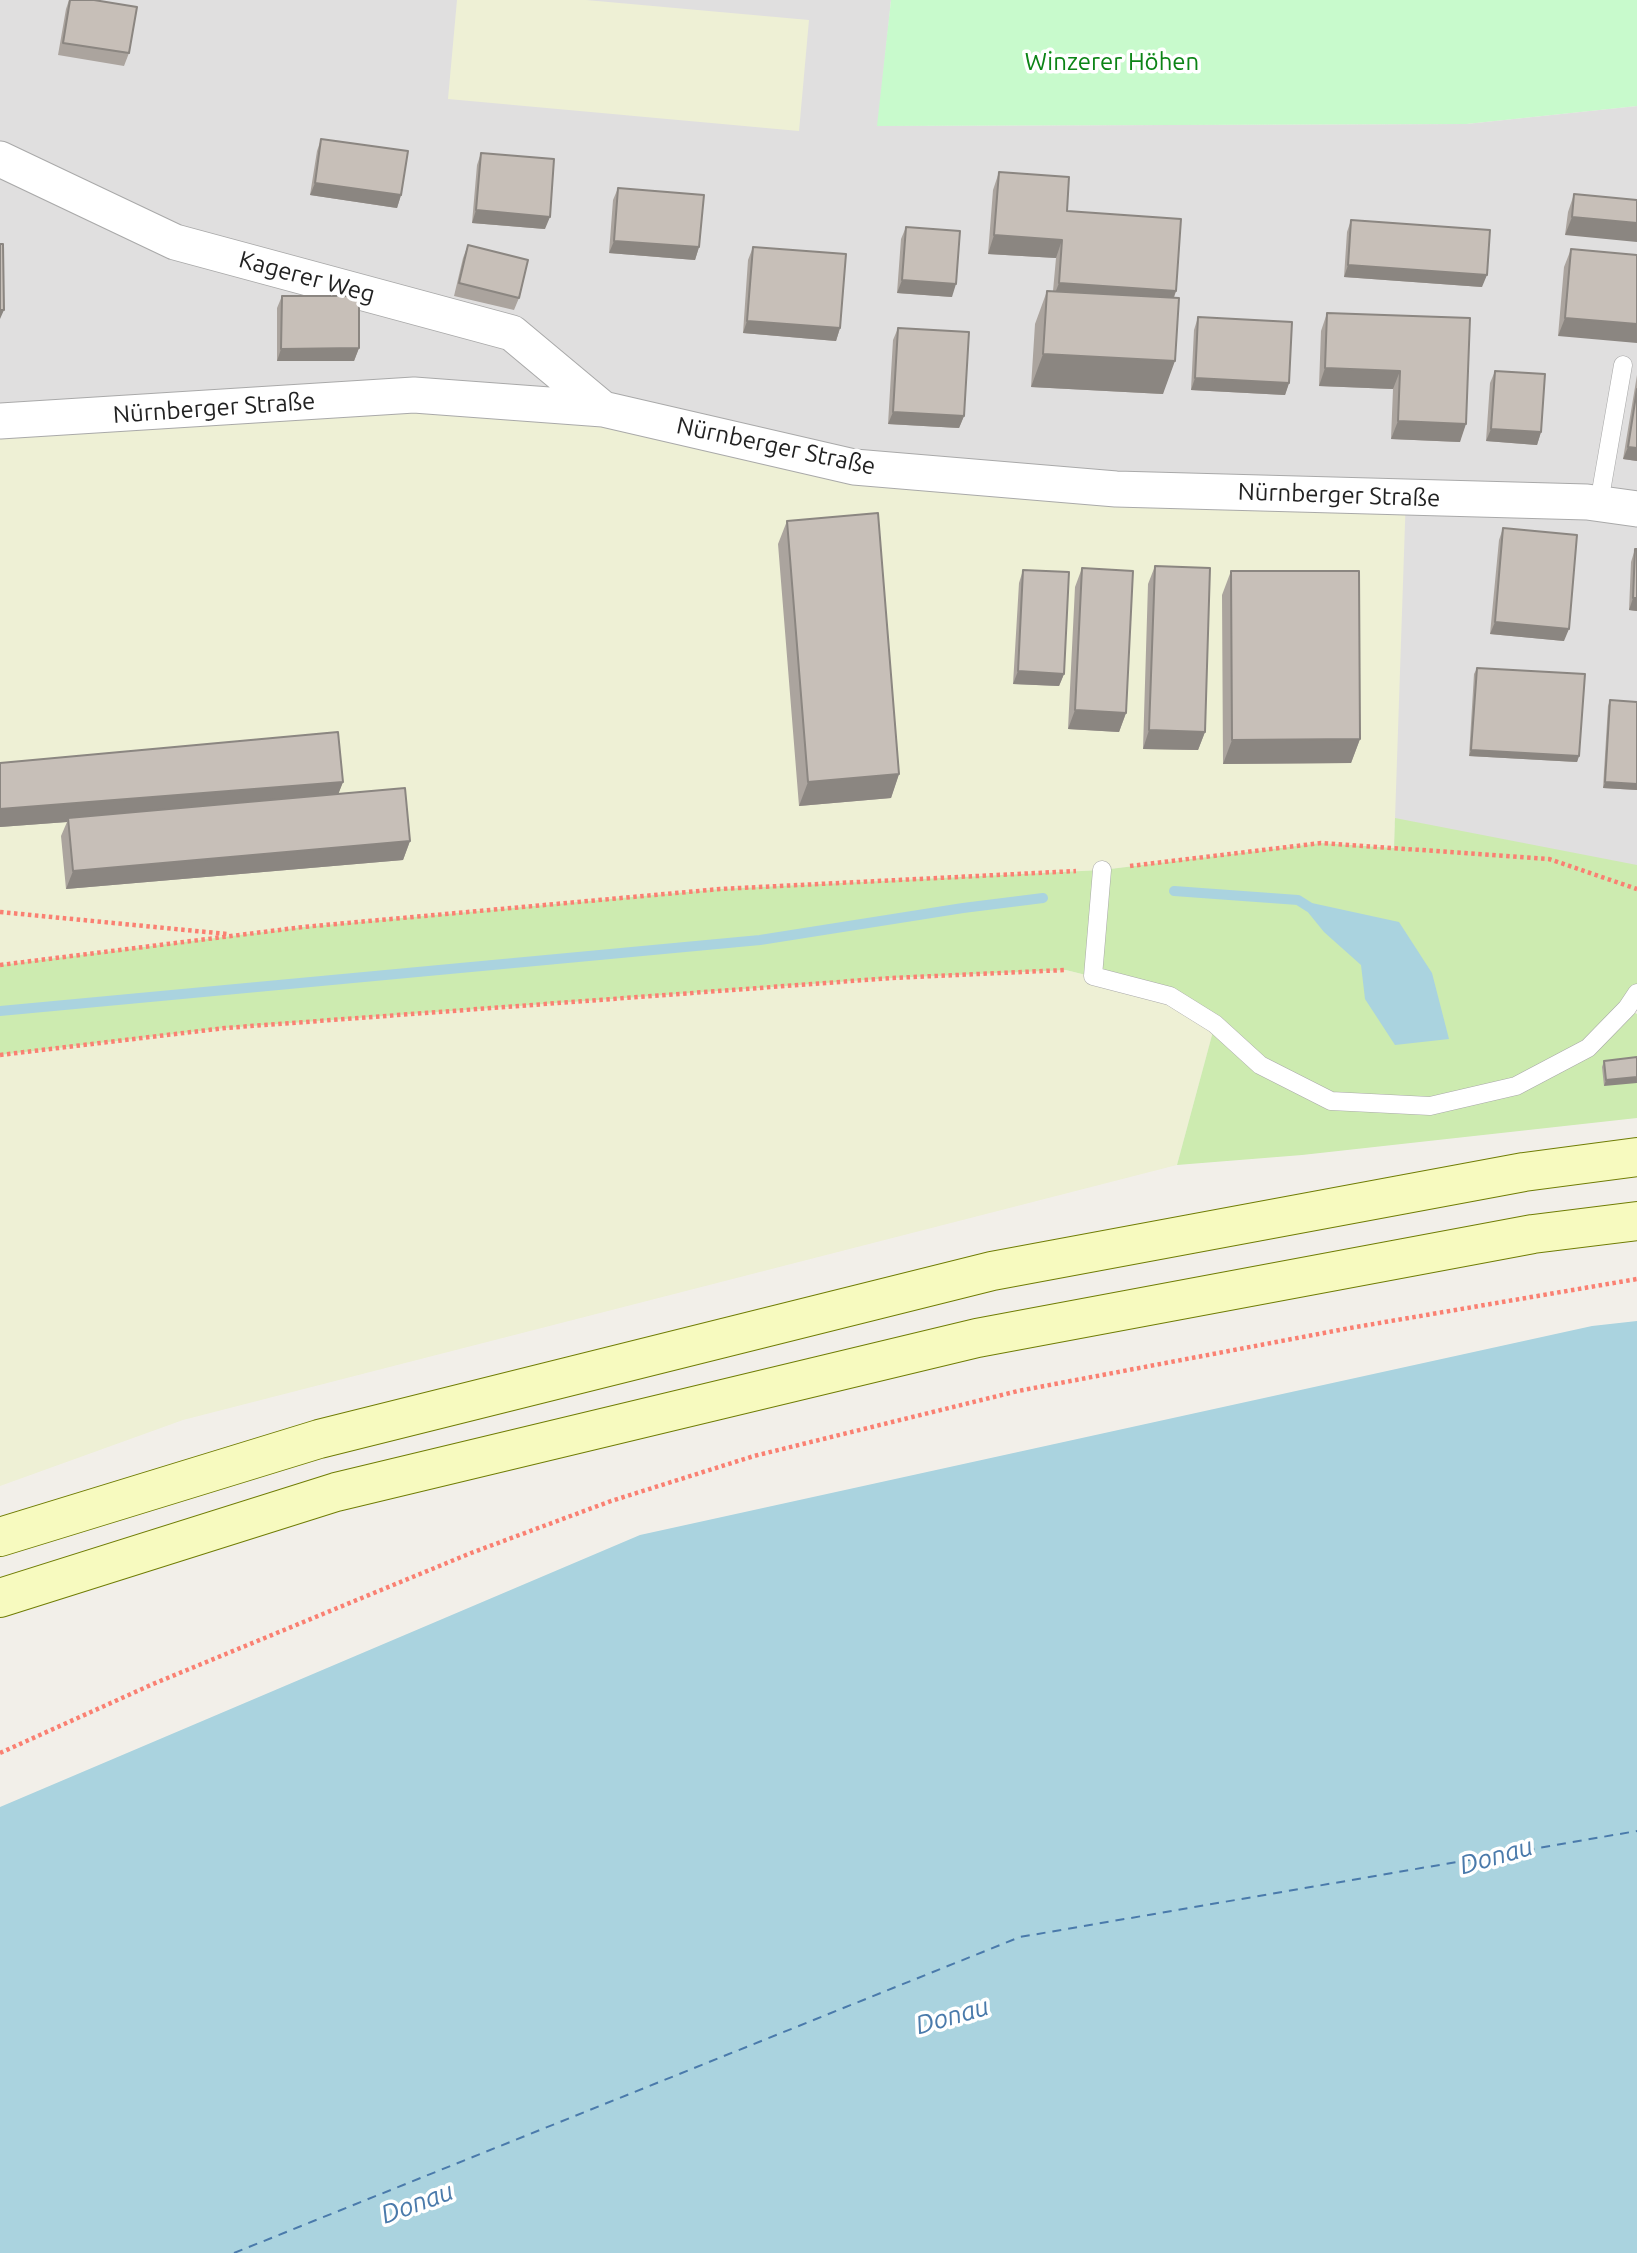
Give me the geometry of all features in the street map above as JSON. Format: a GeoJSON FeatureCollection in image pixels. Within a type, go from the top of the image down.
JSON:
{"type":"FeatureCollection","features":[{"type":"Feature","properties":{"kind":"main road"},"geometry":{"type":"LineString","coordinates":[[0,1536],[319,1439],[992,1271],[1524,1172],[1637,1157]]}},
{"type":"Feature","properties":{"kind":"main road"},"geometry":{"type":"LineString","coordinates":[[0,1598],[336,1492],[976,1338],[1533,1234],[1637,1221]]}},
{"type":"Feature","properties":{"kind":"street","name":"Kagerer Weg"},"geometry":{"type":"LineString","coordinates":[[0,159],[175,242],[512,332],[603,409]]}},
{"type":"Feature","properties":{"kind":"street","name":"Nürnberger Straße"},"geometry":{"type":"LineString","coordinates":[[0,421],[414,395],[603,409],[854,467],[1116,489],[1599,503],[1637,509]]}},
{"type":"Feature","properties":{"kind":"lane"},"geometry":{"type":"LineString","coordinates":[[1599,503],[1623,365]]}},
{"type":"Feature","properties":{"kind":"lane"},"geometry":{"type":"LineString","coordinates":[[1102,870],[1093,976],[1170,996],[1215,1024],[1260,1065],[1331,1101],[1430,1106],[1516,1086],[1588,1048],[1627,1008],[1637,993]]}},
{"type":"Feature","properties":{"kind":"path"},"geometry":{"type":"LineString","coordinates":[[0,965],[303,927],[720,889],[1102,870],[1321,843],[1549,859],[1637,889]]}},
{"type":"Feature","properties":{"kind":"path"},"geometry":{"type":"LineString","coordinates":[[0,912],[239,935]]}},
{"type":"Feature","properties":{"kind":"path"},"geometry":{"type":"LineString","coordinates":[[0,1055],[225,1028],[892,978],[1066,970],[1093,976]]}},
{"type":"Feature","properties":{"kind":"path"},"geometry":{"type":"LineString","coordinates":[[0,1753],[153,1684],[471,1553],[611,1501],[754,1456],[1018,1391],[1350,1328],[1637,1279]]}},
{"type":"Feature","properties":{"kind":"shaded area"},"geometry":{"type":"Polygon","coordinates":[[[0,0],[891,0],[878,126],[1466,124],[1637,106],[1637,866],[1392,824],[0,421],[0,0]]]}},
{"type":"Feature","properties":{"kind":"green space"},"geometry":{"type":"Polygon","coordinates":[[[457,0],[586,0],[809,20],[799,131],[448,99],[457,0]]]}},
{"type":"Feature","properties":{"kind":"green space","name":"Winzerer Höhen"},"geometry":{"type":"Polygon","coordinates":[[[891,0],[1637,0],[1637,106],[1466,124],[877,126],[891,0]]]}},
{"type":"Feature","properties":{"kind":"green space"},"geometry":{"type":"Polygon","coordinates":[[[414,395],[854,467],[1406,494],[1394,848],[1321,843],[1102,870],[720,889],[303,927],[0,965],[0,421],[414,395]]]}},
{"type":"Feature","properties":{"kind":"green space"},"geometry":{"type":"Polygon","coordinates":[[[1395,818],[1637,865],[1637,993],[1627,1008],[1637,1014],[1637,1118],[1302,1155],[1177,1165],[1215,1024],[1170,996],[1066,970],[892,978],[225,1028],[0,1055],[0,965],[303,927],[720,889],[1102,870],[1321,843],[1394,848],[1395,818]]]}},
{"type":"Feature","properties":{"kind":"green space"},"geometry":{"type":"Polygon","coordinates":[[[1066,970],[1170,996],[1215,1024],[1177,1165],[183,1420],[0,1486],[0,1055],[225,1028],[892,978],[1066,970]]]}},
{"type":"Feature","properties":{"kind":"water"},"geometry":{"type":"Polygon","coordinates":[[[1298,900],[1399,922],[1432,973],[1449,1039],[1395,1045],[1365,999],[1361,965],[1324,932],[1298,900]]]}},
{"type":"Feature","properties":{"kind":"water","name":"Donau"},"geometry":{"type":"Polygon","coordinates":[[[1637,1321],[1637,2253],[0,2253],[0,1807],[640,1535],[1592,1326],[1637,1321]]]}},
{"type":"Feature","properties":{"kind":"building"},"geometry":{"type":"Polygon","coordinates":[[[70,0],[94,0],[137,7],[129,53],[63,43],[70,0]]]}},
{"type":"Feature","properties":{"kind":"building"},"geometry":{"type":"Polygon","coordinates":[[[321,139],[408,151],[401,195],[315,183],[321,139]]]}},
{"type":"Feature","properties":{"kind":"building"},"geometry":{"type":"Polygon","coordinates":[[[481,153],[554,159],[550,217],[476,210],[481,153]]]}},
{"type":"Feature","properties":{"kind":"building"},"geometry":{"type":"Polygon","coordinates":[[[999,172],[1069,177],[1067,211],[1181,219],[1176,291],[1059,283],[1062,240],[994,235],[999,172]]]}},
{"type":"Feature","properties":{"kind":"building"},"geometry":{"type":"Polygon","coordinates":[[[618,188],[704,195],[699,247],[614,241],[618,188]]]}},
{"type":"Feature","properties":{"kind":"building"},"geometry":{"type":"Polygon","coordinates":[[[1574,194],[1637,200],[1637,223],[1572,217],[1574,194]]]}},
{"type":"Feature","properties":{"kind":"building"},"geometry":{"type":"Polygon","coordinates":[[[1351,220],[1490,230],[1487,275],[1348,265],[1351,220]]]}},
{"type":"Feature","properties":{"kind":"building"},"geometry":{"type":"Polygon","coordinates":[[[906,227],[960,231],[956,284],[902,280],[906,227]]]}},
{"type":"Feature","properties":{"kind":"building"},"geometry":{"type":"Polygon","coordinates":[[[0,244],[3,244],[4,310],[0,310],[0,244]]]}},
{"type":"Feature","properties":{"kind":"building"},"geometry":{"type":"Polygon","coordinates":[[[468,245],[528,260],[519,298],[459,283],[468,245]]]}},
{"type":"Feature","properties":{"kind":"building"},"geometry":{"type":"Polygon","coordinates":[[[753,247],[846,254],[840,328],[747,321],[753,247]]]}},
{"type":"Feature","properties":{"kind":"building"},"geometry":{"type":"Polygon","coordinates":[[[1571,249],[1637,255],[1637,324],[1565,318],[1571,249]]]}},
{"type":"Feature","properties":{"kind":"building"},"geometry":{"type":"Polygon","coordinates":[[[1047,291],[1179,298],[1175,361],[1043,354],[1047,291]]]}},
{"type":"Feature","properties":{"kind":"building"},"geometry":{"type":"Polygon","coordinates":[[[282,296],[359,296],[359,348],[281,349],[282,296]]]}},
{"type":"Feature","properties":{"kind":"building"},"geometry":{"type":"Polygon","coordinates":[[[1327,313],[1470,318],[1466,424],[1398,421],[1400,371],[1325,368],[1327,313]]]}},
{"type":"Feature","properties":{"kind":"building"},"geometry":{"type":"Polygon","coordinates":[[[1198,317],[1292,322],[1289,383],[1195,378],[1198,317]]]}},
{"type":"Feature","properties":{"kind":"building"},"geometry":{"type":"Polygon","coordinates":[[[898,328],[969,332],[964,416],[893,412],[898,328]]]}},
{"type":"Feature","properties":{"kind":"building"},"geometry":{"type":"Polygon","coordinates":[[[1495,371],[1545,374],[1541,432],[1491,429],[1495,371]]]}},
{"type":"Feature","properties":{"kind":"building"},"geometry":{"type":"Polygon","coordinates":[[[1637,389],[1637,448],[1628,447],[1637,389]]]}},
{"type":"Feature","properties":{"kind":"building"},"geometry":{"type":"Polygon","coordinates":[[[878,513],[899,774],[808,782],[787,521],[878,513]]]}},
{"type":"Feature","properties":{"kind":"building"},"geometry":{"type":"Polygon","coordinates":[[[1503,528],[1577,535],[1569,629],[1495,622],[1503,528]]]}},
{"type":"Feature","properties":{"kind":"building"},"geometry":{"type":"Polygon","coordinates":[[[1635,549],[1637,598],[1633,598],[1635,549]]]}},
{"type":"Feature","properties":{"kind":"building"},"geometry":{"type":"Polygon","coordinates":[[[1155,566],[1210,568],[1205,732],[1149,730],[1155,566]]]}},
{"type":"Feature","properties":{"kind":"building"},"geometry":{"type":"Polygon","coordinates":[[[1082,568],[1133,571],[1126,713],[1075,710],[1082,568]]]}},
{"type":"Feature","properties":{"kind":"building"},"geometry":{"type":"Polygon","coordinates":[[[1023,570],[1069,572],[1064,674],[1018,671],[1023,570]]]}},
{"type":"Feature","properties":{"kind":"building"},"geometry":{"type":"Polygon","coordinates":[[[1231,571],[1359,571],[1360,739],[1232,740],[1231,571]]]}},
{"type":"Feature","properties":{"kind":"building"},"geometry":{"type":"Polygon","coordinates":[[[1477,668],[1585,674],[1579,756],[1471,750],[1477,668]]]}},
{"type":"Feature","properties":{"kind":"building"},"geometry":{"type":"Polygon","coordinates":[[[1610,700],[1637,702],[1637,784],[1605,782],[1610,700]]]}},
{"type":"Feature","properties":{"kind":"building"},"geometry":{"type":"Polygon","coordinates":[[[338,732],[343,782],[0,809],[0,763],[338,732]]]}},
{"type":"Feature","properties":{"kind":"building"},"geometry":{"type":"Polygon","coordinates":[[[405,788],[410,841],[73,871],[68,818],[405,788]]]}},
{"type":"Feature","properties":{"kind":"building"},"geometry":{"type":"Polygon","coordinates":[[[1637,1057],[1637,1077],[1606,1080],[1604,1061],[1637,1057]]]}},
{"type":"Feature","properties":{"kind":"waterway"},"geometry":{"type":"LineString","coordinates":[[1174,891],[1298,900],[1309,907]]}},
{"type":"Feature","properties":{"kind":"waterway"},"geometry":{"type":"LineString","coordinates":[[0,1011],[760,940],[1043,898]]}},
{"type":"Feature","properties":{"kind":"ferry route"},"geometry":{"type":"LineString","coordinates":[[234,2253],[1020,1937],[1637,1831]]}}]}
